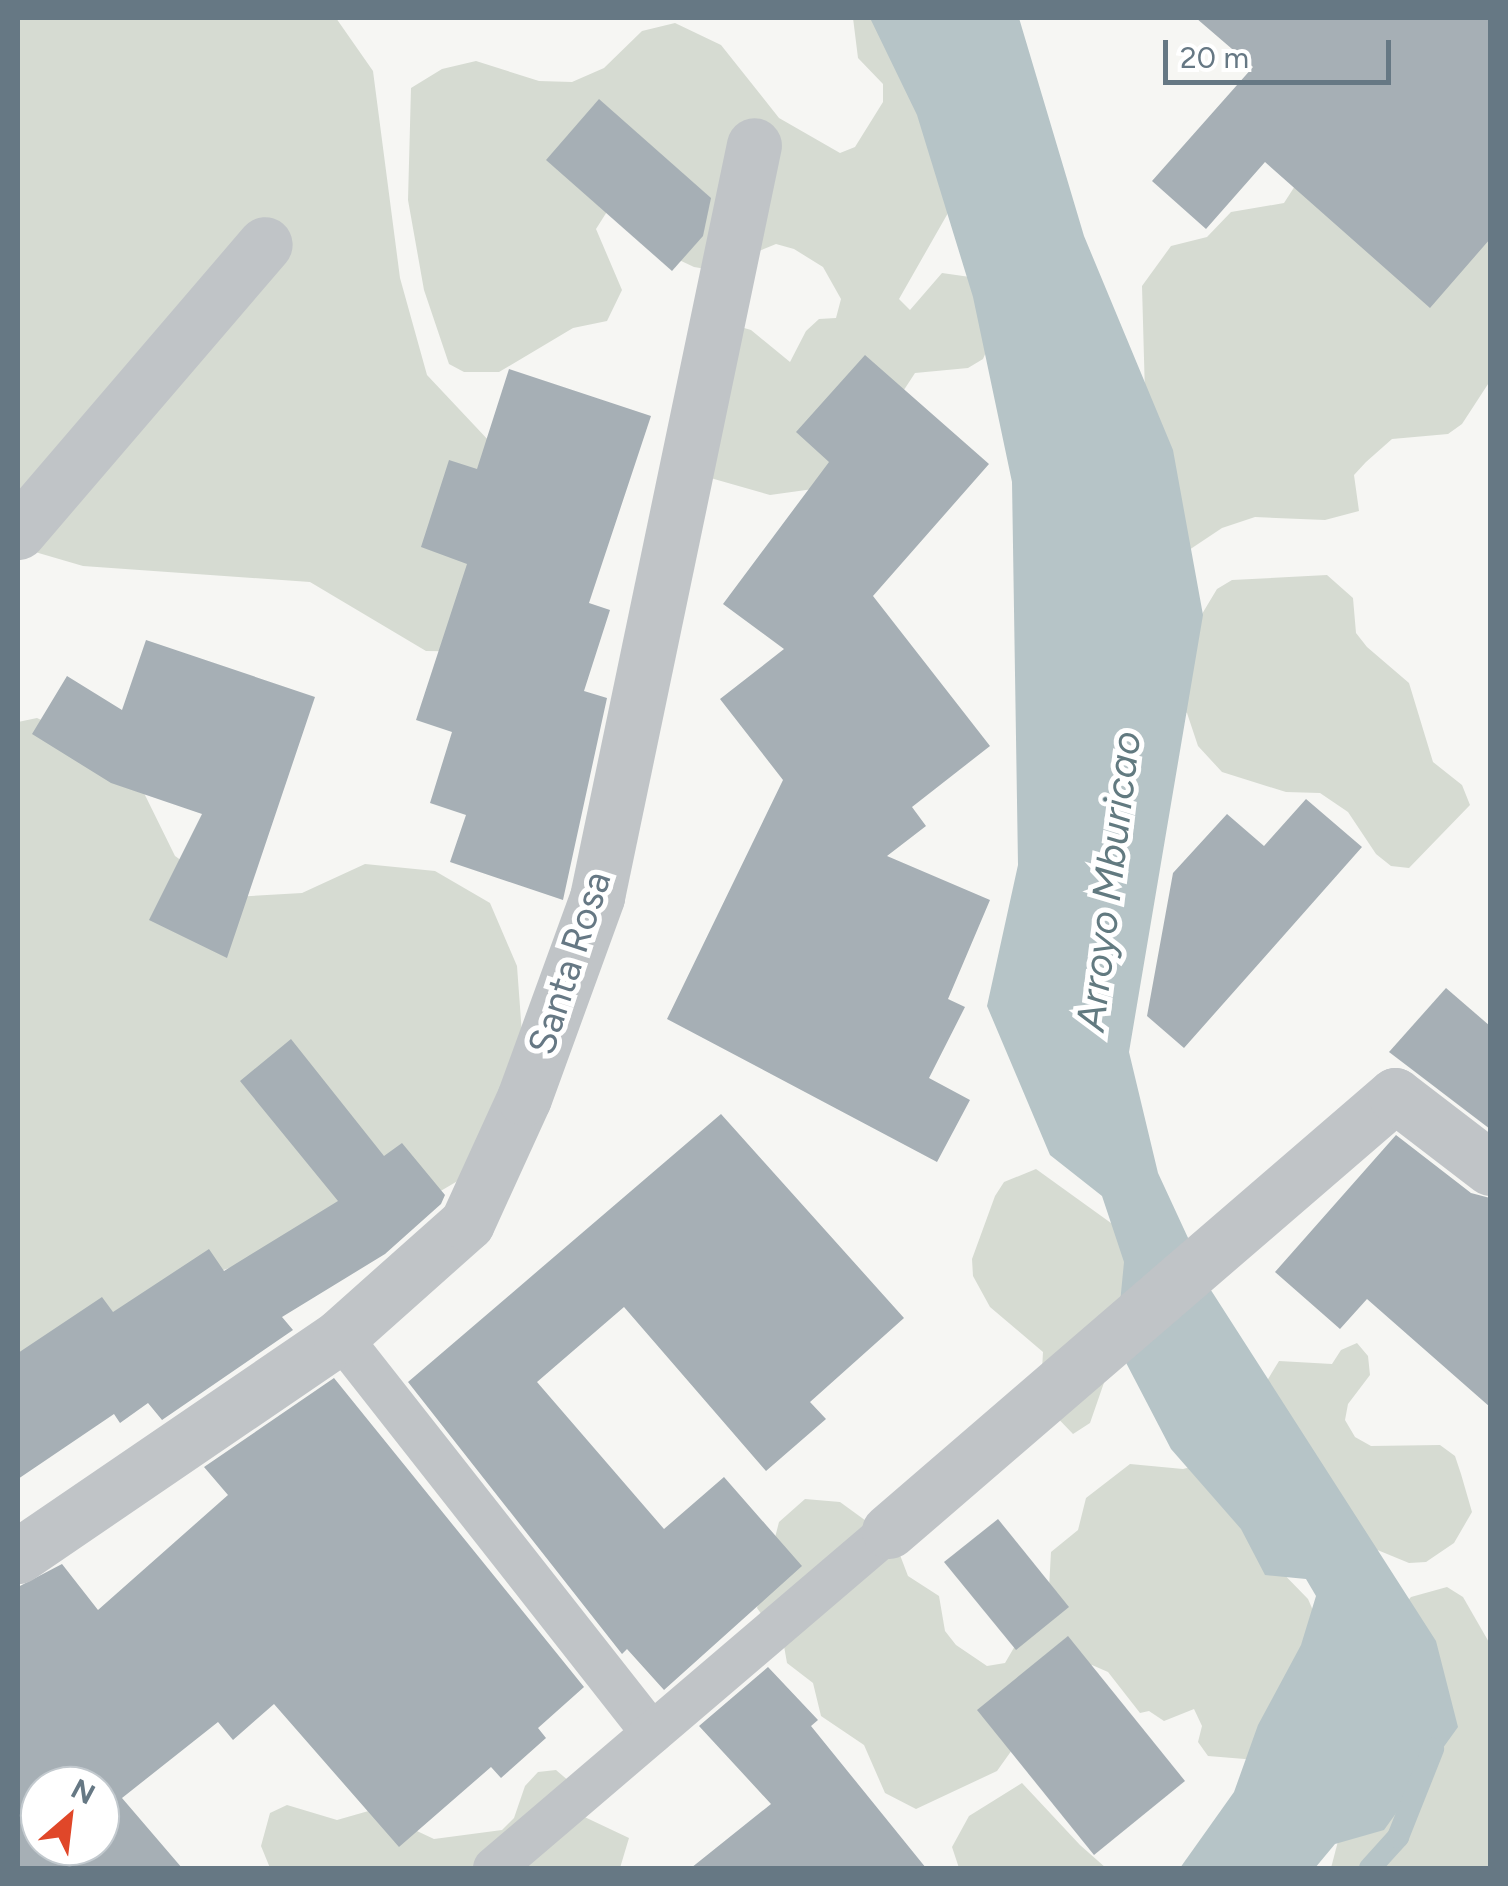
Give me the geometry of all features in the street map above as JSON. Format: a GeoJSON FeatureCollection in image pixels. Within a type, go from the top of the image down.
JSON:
{"type":"FeatureCollection","features":[{"type":"Feature","properties":{"kind":"street","name":"Santa Rosa"},"geometry":{"type":"LineString","coordinates":[[18,1556],[340,1336],[467,1223],[524,1098],[597,897],[754,144]]}},
{"type":"Feature","properties":{"kind":"street"},"geometry":{"type":"LineString","coordinates":[[18,532],[265,244]]}},
{"type":"Feature","properties":{"kind":"street"},"geometry":{"type":"LineString","coordinates":[[889,1531],[1394,1095],[1490,1168]]}},
{"type":"Feature","properties":{"kind":"lane"},"geometry":{"type":"LineString","coordinates":[[340,1336],[652,1732]]}},
{"type":"Feature","properties":{"kind":"lane"},"geometry":{"type":"LineString","coordinates":[[494,1868],[889,1531]]}},
{"type":"Feature","properties":{"kind":"shaded area"},"geometry":{"type":"Polygon","coordinates":[[[18,18],[336,18],[373,71],[400,278],[427,375],[521,475],[498,652],[426,651],[310,582],[83,566],[18,547],[18,18]]]}},
{"type":"Feature","properties":{"kind":"shaded area"},"geometry":{"type":"Polygon","coordinates":[[[853,18],[930,18],[948,213],[899,299],[910,310],[942,273],[977,278],[990,343],[983,359],[968,368],[915,373],[842,485],[770,495],[707,477],[734,325],[751,330],[790,362],[806,331],[819,319],[836,318],[841,299],[823,267],[794,249],[776,244],[712,270],[694,267],[677,259],[615,199],[596,229],[622,290],[607,321],[573,328],[499,372],[464,372],[449,364],[424,290],[408,200],[411,88],[442,69],[476,61],[539,81],[572,82],[604,68],[642,31],[675,23],[721,45],[779,118],[840,153],[855,147],[883,102],[883,84],[858,58],[853,18]]]}},
{"type":"Feature","properties":{"kind":"shaded area"},"geometry":{"type":"Polygon","coordinates":[[[1302,175],[1490,213],[1490,381],[1462,424],[1448,434],[1392,439],[1366,462],[1354,475],[1359,511],[1325,520],[1255,517],[1222,528],[1150,576],[1142,286],[1171,246],[1207,237],[1231,212],[1284,203],[1302,175]]]}},
{"type":"Feature","properties":{"kind":"shaded area"},"geometry":{"type":"Polygon","coordinates":[[[1327,575],[1353,598],[1356,633],[1409,683],[1433,762],[1462,785],[1470,805],[1409,868],[1391,866],[1376,854],[1348,812],[1320,793],[1286,792],[1222,772],[1198,746],[1187,713],[1172,705],[1199,619],[1217,589],[1232,580],[1327,575]]]}},
{"type":"Feature","properties":{"kind":"shaded area"},"geometry":{"type":"Polygon","coordinates":[[[37,718],[95,745],[143,791],[175,856],[233,897],[302,893],[365,864],[435,871],[490,903],[517,966],[522,1034],[483,1166],[422,1202],[162,1291],[56,1387],[18,1406],[18,722],[37,718]]]}},
{"type":"Feature","properties":{"kind":"shaded area"},"geometry":{"type":"Polygon","coordinates":[[[1036,1169],[1129,1236],[1137,1357],[1107,1374],[1090,1423],[1073,1434],[1047,1407],[1041,1388],[1043,1352],[990,1307],[973,1276],[972,1259],[995,1196],[1004,1182],[1036,1169]]]}},
{"type":"Feature","properties":{"kind":"shaded area"},"geometry":{"type":"Polygon","coordinates":[[[1357,1343],[1368,1356],[1370,1375],[1348,1404],[1345,1420],[1355,1437],[1371,1446],[1440,1445],[1455,1456],[1461,1474],[1472,1512],[1454,1543],[1426,1562],[1409,1563],[1375,1549],[1262,1389],[1279,1361],[1332,1364],[1341,1350],[1357,1343]]]}},
{"type":"Feature","properties":{"kind":"shaded area"},"geometry":{"type":"Polygon","coordinates":[[[1215,1461],[1270,1560],[1308,1599],[1315,1615],[1257,1760],[1208,1756],[1198,1742],[1202,1726],[1194,1709],[1164,1721],[1149,1711],[1140,1713],[1108,1672],[1092,1665],[1061,1681],[997,1771],[916,1809],[885,1793],[864,1745],[821,1716],[813,1683],[787,1663],[784,1646],[757,1608],[779,1522],[805,1499],[840,1502],[895,1542],[908,1576],[939,1596],[945,1631],[956,1645],[987,1666],[1005,1663],[1049,1588],[1051,1552],[1078,1530],[1086,1498],[1130,1464],[1183,1469],[1215,1461]]]}},
{"type":"Feature","properties":{"kind":"shaded area"},"geometry":{"type":"Polygon","coordinates":[[[1447,1587],[1463,1597],[1490,1644],[1490,1868],[1331,1868],[1398,1612],[1411,1597],[1447,1587]]]}},
{"type":"Feature","properties":{"kind":"shaded area"},"geometry":{"type":"Polygon","coordinates":[[[556,1770],[570,1782],[574,1812],[629,1838],[620,1868],[270,1868],[261,1846],[270,1813],[287,1805],[337,1820],[372,1810],[434,1839],[502,1830],[514,1818],[525,1786],[538,1772],[556,1770]]]}},
{"type":"Feature","properties":{"kind":"shaded area"},"geometry":{"type":"Polygon","coordinates":[[[1022,1783],[1106,1868],[959,1868],[952,1847],[969,1816],[1022,1783]]]}},
{"type":"Feature","properties":{"kind":"water"},"geometry":{"type":"Polygon","coordinates":[[[870,18],[1019,18],[1084,236],[1173,450],[1203,615],[1129,1052],[1158,1173],[1195,1253],[1118,1324],[1124,1262],[1102,1196],[1050,1155],[987,1006],[1018,865],[1012,482],[973,297],[917,115],[870,18]]]}},
{"type":"Feature","properties":{"kind":"water"},"geometry":{"type":"Polygon","coordinates":[[[1207,1284],[1436,1641],[1458,1727],[1384,1830],[1335,1844],[1315,1868],[1180,1868],[1234,1792],[1258,1725],[1301,1645],[1316,1596],[1306,1579],[1265,1575],[1241,1529],[1171,1449],[1122,1355],[1207,1284]]]}},
{"type":"Feature","properties":{"kind":"building"},"geometry":{"type":"Polygon","coordinates":[[[1196,18],[1490,18],[1490,239],[1430,308],[1265,162],[1206,229],[1152,181],[1253,67],[1196,18]]]}},
{"type":"Feature","properties":{"kind":"building"},"geometry":{"type":"Polygon","coordinates":[[[599,99],[711,198],[703,236],[672,271],[546,160],[599,99]]]}},
{"type":"Feature","properties":{"kind":"building"},"geometry":{"type":"Polygon","coordinates":[[[865,355],[989,464],[873,596],[990,746],[912,807],[926,826],[887,856],[990,900],[948,999],[965,1007],[929,1078],[970,1100],[937,1162],[667,1019],[783,780],[720,699],[784,649],[723,604],[829,462],[796,432],[865,355]]]}},
{"type":"Feature","properties":{"kind":"building"},"geometry":{"type":"Polygon","coordinates":[[[509,369],[651,416],[589,603],[610,610],[584,691],[607,698],[563,900],[450,862],[466,815],[430,803],[452,732],[416,720],[467,564],[421,547],[449,460],[477,469],[509,369]]]}},
{"type":"Feature","properties":{"kind":"building"},"geometry":{"type":"Polygon","coordinates":[[[146,640],[315,697],[227,958],[149,920],[202,814],[111,783],[32,734],[67,676],[122,710],[146,640]]]}},
{"type":"Feature","properties":{"kind":"building"},"geometry":{"type":"Polygon","coordinates":[[[1306,799],[1362,847],[1184,1048],[1147,1016],[1173,873],[1227,814],[1264,846],[1306,799]]]}},
{"type":"Feature","properties":{"kind":"building"},"geometry":{"type":"Polygon","coordinates":[[[1446,988],[1490,1026],[1490,1129],[1389,1052],[1446,988]]]}},
{"type":"Feature","properties":{"kind":"building"},"geometry":{"type":"Polygon","coordinates":[[[291,1039],[384,1156],[402,1143],[445,1195],[441,1204],[385,1254],[282,1317],[293,1330],[162,1420],[148,1403],[120,1423],[114,1414],[18,1479],[18,1353],[102,1297],[113,1312],[209,1249],[224,1271],[338,1201],[240,1081],[291,1039]]]}},
{"type":"Feature","properties":{"kind":"building"},"geometry":{"type":"Polygon","coordinates":[[[721,1114],[904,1318],[810,1402],[826,1419],[766,1471],[624,1307],[537,1382],[664,1529],[724,1477],[802,1566],[664,1690],[627,1649],[622,1654],[408,1382],[721,1114]]]}},
{"type":"Feature","properties":{"kind":"building"},"geometry":{"type":"Polygon","coordinates":[[[1396,1135],[1471,1193],[1490,1198],[1490,1407],[1367,1299],[1340,1329],[1275,1272],[1396,1135]]]}},
{"type":"Feature","properties":{"kind":"building"},"geometry":{"type":"Polygon","coordinates":[[[334,1378],[584,1687],[538,1728],[546,1738],[501,1778],[491,1767],[399,1847],[274,1704],[233,1740],[218,1722],[122,1798],[182,1868],[18,1868],[18,1587],[62,1564],[98,1610],[228,1495],[204,1467],[334,1378]]]}},
{"type":"Feature","properties":{"kind":"building"},"geometry":{"type":"Polygon","coordinates":[[[998,1519],[1069,1607],[1016,1650],[944,1562],[998,1519]]]}},
{"type":"Feature","properties":{"kind":"building"},"geometry":{"type":"Polygon","coordinates":[[[1068,1636],[1185,1781],[1094,1855],[977,1710],[1068,1636]]]}},
{"type":"Feature","properties":{"kind":"building"},"geometry":{"type":"Polygon","coordinates":[[[768,1667],[818,1720],[811,1726],[926,1868],[691,1868],[771,1804],[699,1726],[768,1667]]]}},
{"type":"Feature","properties":{"kind":"waterway","name":"Arroyo Mburicao"},"geometry":{"type":"LineString","coordinates":[[1370,1868],[1398,1837],[1433,1749]]}}]}
